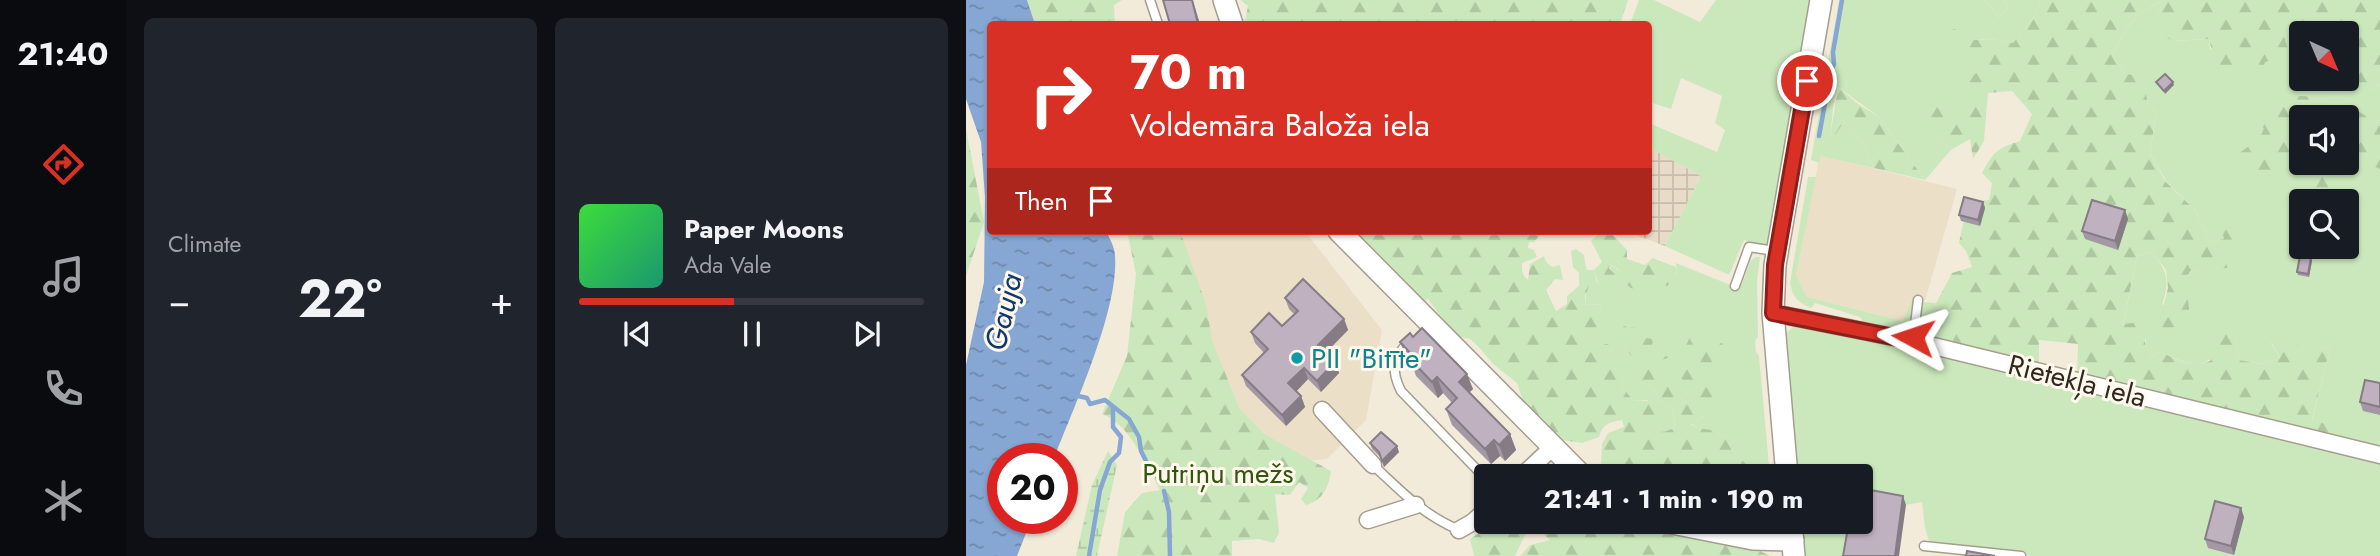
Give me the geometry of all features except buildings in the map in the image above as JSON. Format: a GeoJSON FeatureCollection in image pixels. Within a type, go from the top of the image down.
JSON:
{"type":"FeatureCollection","features":[{"type":"Feature","properties":{"kind":"street"},"geometry":{"type":"LineString","coordinates":[[1224,0],[1231,21]]}},
{"type":"Feature","properties":{"kind":"street"},"geometry":{"type":"LineString","coordinates":[[1786,464],[1773,313],[1775,265],[1821,0]]}},
{"type":"Feature","properties":{"kind":"street"},"geometry":{"type":"LineString","coordinates":[[1343,235],[1425,327],[1570,464]]}},
{"type":"Feature","properties":{"kind":"street","name":"Rietekļa iela"},"geometry":{"type":"LineString","coordinates":[[1773,313],[1913,341],[2380,455]]}},
{"type":"Feature","properties":{"kind":"street"},"geometry":{"type":"LineString","coordinates":[[1322,410],[1373,465]]}},
{"type":"Feature","properties":{"kind":"street"},"geometry":{"type":"LineString","coordinates":[[1535,464],[1553,447]]}},
{"type":"Feature","properties":{"kind":"street"},"geometry":{"type":"LineString","coordinates":[[1368,520],[1416,505]]}},
{"type":"Feature","properties":{"kind":"street"},"geometry":{"type":"LineString","coordinates":[[1459,530],[1474,521]]}},
{"type":"Feature","properties":{"kind":"street"},"geometry":{"type":"LineString","coordinates":[[1728,534],[1753,539],[1793,539]]}},
{"type":"Feature","properties":{"kind":"lane"},"geometry":{"type":"LineString","coordinates":[[1150,0],[1157,21]]}},
{"type":"Feature","properties":{"kind":"lane"},"geometry":{"type":"LineString","coordinates":[[1735,286],[1749,247],[1778,252]]}},
{"type":"Feature","properties":{"kind":"lane"},"geometry":{"type":"LineString","coordinates":[[1913,341],[1918,300]]}},
{"type":"Feature","properties":{"kind":"lane"},"geometry":{"type":"LineString","coordinates":[[1425,327],[1396,357],[1393,365],[1394,377],[1401,391],[1474,467]]}},
{"type":"Feature","properties":{"kind":"lane"},"geometry":{"type":"LineString","coordinates":[[1373,465],[1435,520],[1459,530]]}},
{"type":"Feature","properties":{"kind":"lane"},"geometry":{"type":"LineString","coordinates":[[1924,546],[2021,556]]}},
{"type":"Feature","properties":{"kind":"shaded area"},"geometry":{"type":"Polygon","coordinates":[[[1652,149],[1701,176],[1665,246],[1636,235],[1652,235],[1652,149]]]}},
{"type":"Feature","properties":{"kind":"shaded area"},"geometry":{"type":"Polygon","coordinates":[[[1820,155],[1957,189],[1925,301],[1911,301],[1903,321],[1807,297],[1796,275],[1820,155]]]}},
{"type":"Feature","properties":{"kind":"shaded area"},"geometry":{"type":"Polygon","coordinates":[[[1177,235],[1308,235],[1382,330],[1366,420],[1327,459],[1252,466],[1177,235]]]}},
{"type":"Feature","properties":{"kind":"green space"},"geometry":{"type":"Polygon","coordinates":[[[1027,0],[1122,0],[1114,5],[1115,21],[1034,21],[1027,0]]]}},
{"type":"Feature","properties":{"kind":"green space"},"geometry":{"type":"Polygon","coordinates":[[[1241,0],[1628,0],[1621,21],[1245,21],[1248,6],[1241,0]]]}},
{"type":"Feature","properties":{"kind":"green space"},"geometry":{"type":"Polygon","coordinates":[[[1639,0],[1654,0],[1700,22],[1716,0],[1812,0],[1770,242],[1764,246],[1744,240],[1729,275],[1665,246],[1701,176],[1652,149],[1652,124],[1717,152],[1725,130],[1715,123],[1722,96],[1681,78],[1671,109],[1652,103],[1652,21],[1631,21],[1639,0]]]}},
{"type":"Feature","properties":{"kind":"green space"},"geometry":{"type":"Polygon","coordinates":[[[1839,0],[1985,0],[1999,17],[2009,6],[2004,0],[2041,0],[2035,16],[2013,43],[1992,39],[1971,40],[1967,60],[1980,72],[1971,108],[1933,131],[1951,150],[1925,180],[1878,116],[1838,87],[1830,142],[1844,122],[1862,141],[1874,168],[1821,156],[1819,163],[1811,160],[1839,0]]]}},
{"type":"Feature","properties":{"kind":"green space"},"geometry":{"type":"Polygon","coordinates":[[[1985,0],[2004,0],[2009,6],[1999,17],[1985,0]]]}},
{"type":"Feature","properties":{"kind":"green space"},"geometry":{"type":"Polygon","coordinates":[[[2041,0],[2164,0],[2132,22],[2113,55],[2125,74],[2142,76],[2148,103],[2156,112],[2150,154],[2166,182],[2195,210],[2210,242],[2224,239],[2220,220],[2237,216],[2236,245],[2227,268],[2190,271],[2185,280],[2190,315],[2181,335],[2167,340],[2157,331],[2168,288],[2166,270],[2152,252],[2137,256],[2123,324],[2142,322],[2146,347],[2152,356],[2160,351],[2190,364],[2210,361],[2220,329],[2235,335],[2239,360],[2261,364],[2280,358],[2271,342],[2330,348],[2312,420],[2352,430],[2341,441],[2077,376],[2078,344],[2039,340],[2039,367],[1932,341],[1925,321],[1925,310],[1934,307],[1952,273],[1972,267],[1966,251],[1959,243],[1963,224],[1977,201],[1989,200],[1992,183],[1982,173],[1996,152],[2020,141],[2032,114],[2012,91],[1988,93],[1984,141],[1973,159],[1970,139],[1951,150],[1933,131],[1922,113],[1945,101],[1957,115],[1971,108],[1959,86],[1979,71],[1950,47],[1944,32],[1955,29],[1971,40],[1992,39],[2013,43],[2035,16],[2041,0]]]}},
{"type":"Feature","properties":{"kind":"green space"},"geometry":{"type":"Polygon","coordinates":[[[2166,0],[2157,14],[2172,41],[2209,39],[2210,49],[2265,62],[2289,33],[2289,91],[2345,91],[2347,94],[2370,99],[2370,91],[2380,84],[2380,449],[2341,441],[2351,430],[2312,421],[2330,348],[2271,343],[2280,358],[2261,364],[2239,360],[2235,336],[2216,355],[2194,364],[2160,351],[2152,356],[2146,347],[2146,340],[2123,325],[2137,256],[2152,252],[2161,266],[2167,283],[2162,305],[2186,296],[2185,280],[2190,271],[2227,267],[2224,239],[2210,242],[2195,210],[2167,182],[2150,154],[2156,112],[2148,103],[2146,94],[2125,74],[2113,55],[2138,16],[2166,0]]]}},
{"type":"Feature","properties":{"kind":"green space"},"geometry":{"type":"Polygon","coordinates":[[[2166,0],[2380,0],[2380,84],[2370,91],[2370,100],[2347,94],[2345,91],[2359,91],[2359,21],[2289,21],[2289,34],[2285,41],[2289,54],[2265,62],[2261,74],[2215,64],[2209,39],[2172,41],[2156,30],[2157,14],[2166,0]]]}},
{"type":"Feature","properties":{"kind":"green space"},"geometry":{"type":"Polygon","coordinates":[[[1838,87],[1878,116],[1925,180],[1874,168],[1862,141],[1844,122],[1829,144],[1838,87]]]}},
{"type":"Feature","properties":{"kind":"green space"},"geometry":{"type":"Polygon","coordinates":[[[2285,95],[2333,98],[2346,105],[2289,105],[2289,171],[2264,185],[2239,169],[2234,157],[2260,138],[2264,128],[2251,123],[2264,105],[2285,95]]]}},
{"type":"Feature","properties":{"kind":"green space"},"geometry":{"type":"Polygon","coordinates":[[[2359,112],[2380,126],[2380,169],[2359,160],[2359,112]]]}},
{"type":"Feature","properties":{"kind":"green space"},"geometry":{"type":"Polygon","coordinates":[[[966,129],[984,222],[966,276],[966,129]]]}},
{"type":"Feature","properties":{"kind":"green space"},"geometry":{"type":"Polygon","coordinates":[[[2291,175],[2335,175],[2328,189],[2292,189],[2291,175]]]}},
{"type":"Feature","properties":{"kind":"green space"},"geometry":{"type":"Polygon","coordinates":[[[1808,177],[1816,177],[1796,275],[1807,297],[1903,321],[1911,301],[1936,303],[1926,322],[1932,341],[1865,324],[1860,317],[1815,303],[1811,308],[1796,298],[1790,283],[1808,177]]]}},
{"type":"Feature","properties":{"kind":"green space","name":"Putriņu mežs"},"geometry":{"type":"Polygon","coordinates":[[[1128,235],[1181,235],[1206,304],[1212,340],[1239,408],[1264,434],[1331,471],[1324,492],[1312,503],[1306,505],[1301,499],[1308,488],[1299,482],[1290,495],[1275,494],[1279,532],[1274,543],[1259,539],[1232,541],[1232,556],[1117,556],[1125,512],[1142,493],[1160,490],[1129,436],[1112,419],[1102,414],[1127,356],[1136,274],[1128,235]]]}},
{"type":"Feature","properties":{"kind":"green space"},"geometry":{"type":"Polygon","coordinates":[[[1353,235],[1540,235],[1534,242],[1529,242],[1528,248],[1534,250],[1537,257],[1522,263],[1522,271],[1528,280],[1530,264],[1544,256],[1552,267],[1560,265],[1563,280],[1555,279],[1546,290],[1556,311],[1567,304],[1567,296],[1579,286],[1579,273],[1573,267],[1571,251],[1576,249],[1584,255],[1588,276],[1586,305],[1600,304],[1606,329],[1589,333],[1596,344],[1608,344],[1613,350],[1606,356],[1617,359],[1627,376],[1622,387],[1633,400],[1648,402],[1656,408],[1663,432],[1675,428],[1673,410],[1660,401],[1652,386],[1639,382],[1633,374],[1636,361],[1621,344],[1622,336],[1615,332],[1620,324],[1629,328],[1638,326],[1638,337],[1654,339],[1651,347],[1657,343],[1664,344],[1658,354],[1669,357],[1656,363],[1663,369],[1671,366],[1687,393],[1697,404],[1710,412],[1691,424],[1723,435],[1733,451],[1746,464],[1601,464],[1602,444],[1608,433],[1624,427],[1622,420],[1607,424],[1599,437],[1582,443],[1562,440],[1553,430],[1538,424],[1525,407],[1517,383],[1493,364],[1470,339],[1456,336],[1427,298],[1424,309],[1353,235]]]}},
{"type":"Feature","properties":{"kind":"green space"},"geometry":{"type":"Polygon","coordinates":[[[1598,235],[1613,235],[1627,250],[1627,259],[1645,265],[1653,258],[1676,267],[1677,277],[1667,286],[1653,281],[1653,293],[1631,288],[1621,280],[1619,270],[1610,264],[1609,268],[1618,278],[1622,290],[1615,291],[1610,288],[1602,295],[1594,270],[1602,262],[1591,241],[1598,235]]]}},
{"type":"Feature","properties":{"kind":"green space"},"geometry":{"type":"Polygon","coordinates":[[[1760,257],[1757,281],[1758,337],[1755,341],[1759,356],[1769,464],[1746,464],[1733,451],[1723,435],[1697,428],[1691,423],[1703,417],[1698,407],[1680,384],[1655,363],[1650,348],[1641,338],[1623,336],[1621,344],[1636,361],[1639,382],[1652,386],[1660,401],[1673,410],[1675,428],[1663,432],[1659,425],[1659,412],[1647,400],[1633,400],[1622,387],[1623,380],[1610,358],[1606,356],[1613,350],[1596,344],[1588,332],[1605,329],[1600,304],[1586,305],[1585,270],[1594,270],[1597,283],[1609,288],[1618,278],[1609,264],[1653,293],[1653,281],[1677,277],[1676,263],[1738,288],[1751,260],[1760,257]]]}},
{"type":"Feature","properties":{"kind":"green space"},"geometry":{"type":"Polygon","coordinates":[[[1803,325],[1910,347],[2380,461],[2380,556],[2032,556],[1930,544],[1922,502],[1906,505],[1873,499],[1873,464],[1794,464],[1782,337],[1793,327],[1803,325]]]}},
{"type":"Feature","properties":{"kind":"green space"},"geometry":{"type":"Polygon","coordinates":[[[1693,330],[1723,344],[1719,365],[1707,386],[1718,389],[1719,406],[1712,407],[1693,393],[1694,388],[1691,389],[1675,371],[1676,363],[1693,330]]]}},
{"type":"Feature","properties":{"kind":"green space"},"geometry":{"type":"Polygon","coordinates":[[[1108,451],[1117,465],[1097,556],[1076,556],[1092,485],[1108,451]]]}},
{"type":"Feature","properties":{"kind":"green space"},"geometry":{"type":"Polygon","coordinates":[[[1477,534],[1525,534],[1515,556],[1474,556],[1470,539],[1477,534]]]}},
{"type":"Feature","properties":{"kind":"green space"},"geometry":{"type":"Polygon","coordinates":[[[1543,534],[1666,534],[1749,545],[1770,556],[1520,556],[1530,545],[1550,540],[1543,534]]]}},
{"type":"Feature","properties":{"kind":"green space"},"geometry":{"type":"Polygon","coordinates":[[[1800,534],[1851,534],[1848,556],[1802,556],[1800,534]]]}},
{"type":"Feature","properties":{"kind":"water","name":"Gauja"},"geometry":{"type":"Polygon","coordinates":[[[966,0],[1027,0],[1034,21],[987,21],[987,235],[1108,235],[1115,253],[1114,278],[1103,330],[1060,443],[987,443],[987,534],[1026,534],[1017,556],[966,556],[966,365],[984,282],[985,197],[981,142],[966,99],[966,0]]]}},
{"type":"Feature","properties":{"kind":"waterway"},"geometry":{"type":"LineString","coordinates":[[1819,136],[1834,64],[1833,52],[1842,0]]}},
{"type":"Feature","properties":{"kind":"waterway"},"geometry":{"type":"LineString","coordinates":[[1078,396],[1087,398],[1090,404],[1105,400],[1129,419],[1139,437],[1141,451],[1147,463],[1163,484]]}},
{"type":"Feature","properties":{"kind":"waterway"},"geometry":{"type":"LineString","coordinates":[[1089,556],[1100,490],[1110,462],[1119,453],[1121,437],[1113,427],[1113,407]]}},
{"type":"Feature","properties":{"kind":"waterway"},"geometry":{"type":"LineString","coordinates":[[1164,491],[1169,512],[1170,556]]}},
{"type":"Feature","properties":{"kind":"place","name":"PII \"Bitīte\""},"geometry":{"type":"Point","coordinates":[1297,358]}},
{"type":"Feature","properties":{"kind":"route"},"geometry":{"type":"LineString","coordinates":[[1807,81],[1775,265],[1773,313],[1913,341],[1913,337]]}}]}
